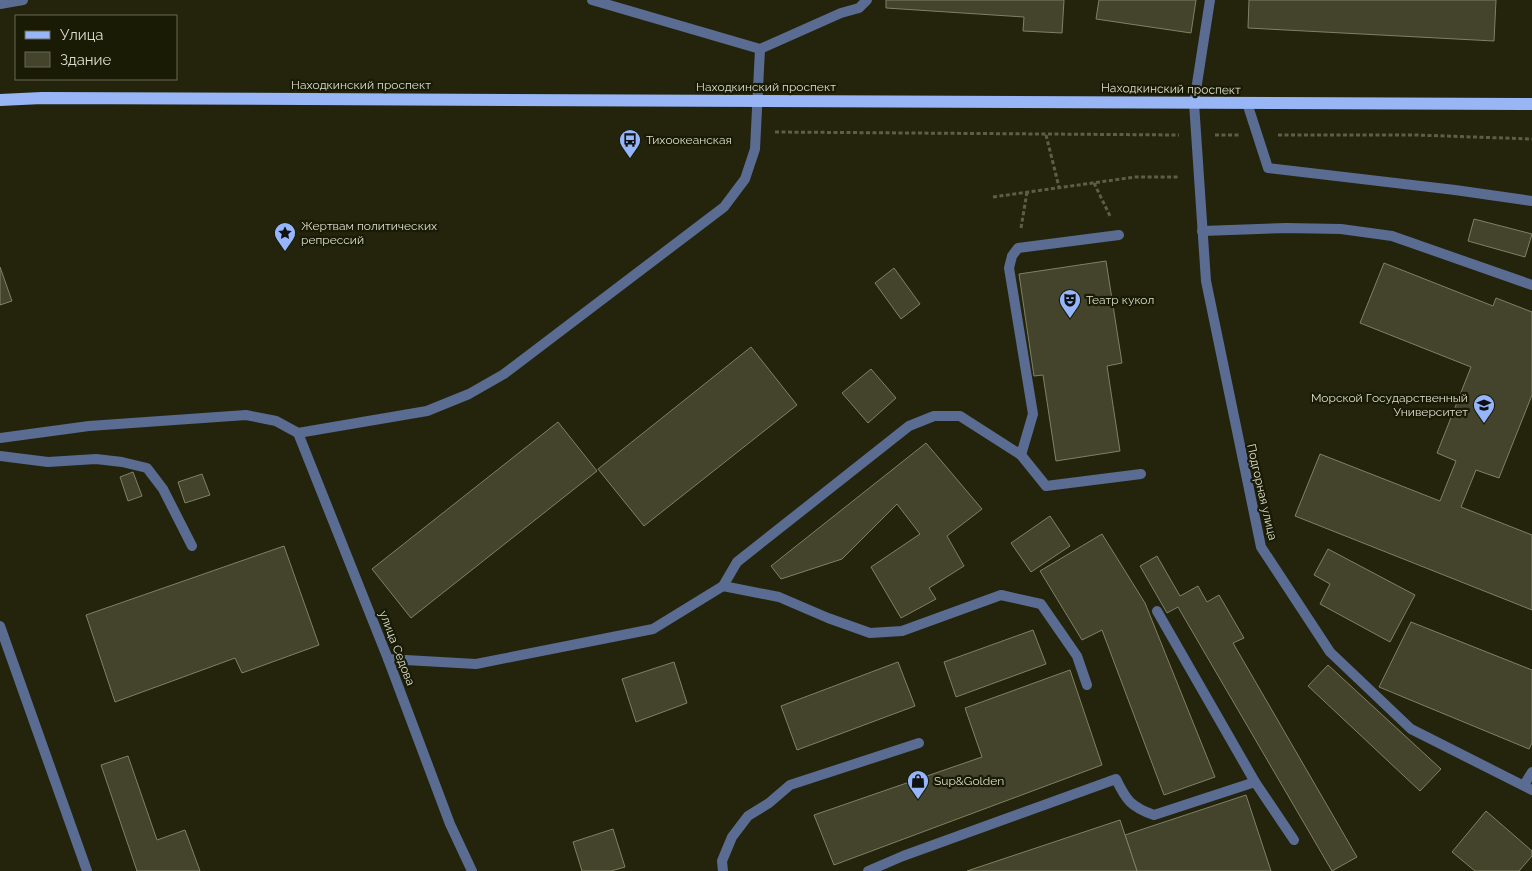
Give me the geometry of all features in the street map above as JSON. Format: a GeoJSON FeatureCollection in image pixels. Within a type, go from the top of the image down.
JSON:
{"type":"FeatureCollection","features":[{"type":"Feature","properties":{"kind":"main road","name":"Находкинский проспект"},"geometry":{"type":"LineString","coordinates":[[0,100],[42,98],[508,98],[757,102],[1532,104]]}},
{"type":"Feature","properties":{"kind":"street"},"geometry":{"type":"LineString","coordinates":[[0,4],[23,0]]}},
{"type":"Feature","properties":{"kind":"street"},"geometry":{"type":"LineString","coordinates":[[592,0],[760,48],[841,13],[859,8],[867,0]]}},
{"type":"Feature","properties":{"kind":"street","name":"Подгорная улица"},"geometry":{"type":"LineString","coordinates":[[1210,0],[1194,104],[1206,281],[1261,547],[1330,652],[1411,729],[1528,788]]}},
{"type":"Feature","properties":{"kind":"street"},"geometry":{"type":"LineString","coordinates":[[0,438],[89,426],[246,416],[276,421],[298,433],[427,411],[469,394],[504,374],[724,207],[745,179],[755,149],[760,48]]}},
{"type":"Feature","properties":{"kind":"street"},"geometry":{"type":"LineString","coordinates":[[1248,103],[1268,168],[1532,200]]}},
{"type":"Feature","properties":{"kind":"street"},"geometry":{"type":"LineString","coordinates":[[1202,231],[1341,228],[1392,236],[1532,285]]}},
{"type":"Feature","properties":{"kind":"street"},"geometry":{"type":"LineString","coordinates":[[1020,455],[1033,414],[1009,268],[1012,256],[1018,248],[1119,235]]}},
{"type":"Feature","properties":{"kind":"street"},"geometry":{"type":"LineString","coordinates":[[388,659],[476,664],[652,629],[723,586],[737,562],[909,426],[934,416],[960,416],[1020,455],[1046,486],[1141,474]]}},
{"type":"Feature","properties":{"kind":"street","name":"улица Седова"},"geometry":{"type":"LineString","coordinates":[[298,433],[388,659],[450,824],[472,871]]}},
{"type":"Feature","properties":{"kind":"street"},"geometry":{"type":"LineString","coordinates":[[0,456],[48,462],[96,459],[122,462],[147,468],[162,489],[192,546]]}},
{"type":"Feature","properties":{"kind":"street"},"geometry":{"type":"LineString","coordinates":[[723,586],[779,597],[828,618],[870,633],[902,632],[1001,595],[1041,604],[1077,656],[1086,686]]}},
{"type":"Feature","properties":{"kind":"street"},"geometry":{"type":"LineString","coordinates":[[1156,611],[1255,782],[1294,840]]}},
{"type":"Feature","properties":{"kind":"street"},"geometry":{"type":"LineString","coordinates":[[0,626],[87,871]]}},
{"type":"Feature","properties":{"kind":"street"},"geometry":{"type":"LineString","coordinates":[[723,871],[722,861],[732,837],[748,816],[769,803],[790,785],[919,743]]}},
{"type":"Feature","properties":{"kind":"street"},"geometry":{"type":"LineString","coordinates":[[1528,788],[1532,772]]}},
{"type":"Feature","properties":{"kind":"street"},"geometry":{"type":"LineString","coordinates":[[868,871],[903,856],[1116,779],[1124,795],[1138,810],[1154,815],[1255,782]]}},
{"type":"Feature","properties":{"kind":"path"},"geometry":{"type":"LineString","coordinates":[[755,132],[1046,135],[1416,135],[1532,139]]}},
{"type":"Feature","properties":{"kind":"path"},"geometry":{"type":"LineString","coordinates":[[1046,135],[1059,187]]}},
{"type":"Feature","properties":{"kind":"path"},"geometry":{"type":"LineString","coordinates":[[993,197],[1135,177],[1198,177]]}},
{"type":"Feature","properties":{"kind":"path"},"geometry":{"type":"LineString","coordinates":[[1094,183],[1119,235]]}},
{"type":"Feature","properties":{"kind":"path"},"geometry":{"type":"LineString","coordinates":[[1018,248],[1027,192]]}},
{"type":"Feature","properties":{"kind":"building"},"geometry":{"type":"Polygon","coordinates":[[[886,0],[1064,0],[1062,33],[1023,31],[1024,17],[886,8],[886,0]]]}},
{"type":"Feature","properties":{"kind":"building"},"geometry":{"type":"Polygon","coordinates":[[[1099,0],[1196,0],[1191,33],[1096,19],[1099,0]]]}},
{"type":"Feature","properties":{"kind":"building"},"geometry":{"type":"Polygon","coordinates":[[[1249,0],[1496,0],[1494,41],[1248,28],[1249,0]]]}},
{"type":"Feature","properties":{"kind":"building"},"geometry":{"type":"Polygon","coordinates":[[[1474,219],[1532,234],[1525,257],[1468,241],[1474,219]]]}},
{"type":"Feature","properties":{"kind":"building","name":"Театр кукол"},"geometry":{"type":"Polygon","coordinates":[[[1106,261],[1122,363],[1107,366],[1120,451],[1056,461],[1043,375],[1034,376],[1019,274],[1106,261]]]}},
{"type":"Feature","properties":{"kind":"building","name":"Морской Государственный Университет"},"geometry":{"type":"Polygon","coordinates":[[[1384,263],[1493,306],[1496,298],[1532,312],[1532,395],[1499,478],[1476,470],[1461,507],[1532,535],[1532,610],[1295,516],[1320,454],[1440,501],[1456,461],[1437,453],[1471,367],[1360,323],[1384,263]]]}},
{"type":"Feature","properties":{"kind":"building"},"geometry":{"type":"Polygon","coordinates":[[[0,267],[12,301],[0,305],[0,267]]]}},
{"type":"Feature","properties":{"kind":"building"},"geometry":{"type":"Polygon","coordinates":[[[894,268],[920,304],[901,319],[875,283],[894,268]]]}},
{"type":"Feature","properties":{"kind":"building"},"geometry":{"type":"Polygon","coordinates":[[[751,347],[797,405],[644,526],[598,469],[751,347]]]}},
{"type":"Feature","properties":{"kind":"building"},"geometry":{"type":"Polygon","coordinates":[[[871,369],[896,398],[868,423],[842,393],[871,369]]]}},
{"type":"Feature","properties":{"kind":"building"},"geometry":{"type":"Polygon","coordinates":[[[558,422],[597,471],[411,618],[372,569],[558,422]]]}},
{"type":"Feature","properties":{"kind":"building"},"geometry":{"type":"Polygon","coordinates":[[[926,443],[982,509],[947,536],[964,566],[929,588],[936,599],[901,618],[871,567],[920,534],[897,504],[842,559],[781,579],[771,566],[926,443]]]}},
{"type":"Feature","properties":{"kind":"building"},"geometry":{"type":"Polygon","coordinates":[[[133,472],[142,496],[128,501],[120,477],[133,472]]]}},
{"type":"Feature","properties":{"kind":"building"},"geometry":{"type":"Polygon","coordinates":[[[202,474],[210,495],[185,503],[178,482],[202,474]]]}},
{"type":"Feature","properties":{"kind":"building"},"geometry":{"type":"Polygon","coordinates":[[[1050,516],[1070,546],[1031,572],[1011,543],[1050,516]]]}},
{"type":"Feature","properties":{"kind":"building"},"geometry":{"type":"Polygon","coordinates":[[[1102,534],[1145,603],[1215,777],[1164,795],[1102,630],[1082,640],[1040,571],[1102,534]]]}},
{"type":"Feature","properties":{"kind":"building"},"geometry":{"type":"Polygon","coordinates":[[[284,546],[319,645],[242,673],[235,658],[115,702],[86,615],[284,546]]]}},
{"type":"Feature","properties":{"kind":"building"},"geometry":{"type":"Polygon","coordinates":[[[1328,549],[1415,595],[1390,642],[1320,604],[1330,584],[1314,575],[1328,549]]]}},
{"type":"Feature","properties":{"kind":"building"},"geometry":{"type":"Polygon","coordinates":[[[1157,556],[1180,596],[1198,586],[1207,602],[1219,595],[1244,638],[1233,643],[1357,857],[1332,871],[1178,607],[1167,613],[1140,566],[1157,556]]]}},
{"type":"Feature","properties":{"kind":"building"},"geometry":{"type":"Polygon","coordinates":[[[1411,622],[1532,670],[1532,743],[1529,749],[1379,687],[1411,622]]]}},
{"type":"Feature","properties":{"kind":"building"},"geometry":{"type":"Polygon","coordinates":[[[1033,630],[1046,664],[956,697],[944,662],[1033,630]]]}},
{"type":"Feature","properties":{"kind":"building"},"geometry":{"type":"Polygon","coordinates":[[[674,662],[687,703],[636,722],[622,679],[674,662]]]}},
{"type":"Feature","properties":{"kind":"building"},"geometry":{"type":"Polygon","coordinates":[[[898,662],[915,706],[797,750],[781,706],[898,662]]]}},
{"type":"Feature","properties":{"kind":"building"},"geometry":{"type":"Polygon","coordinates":[[[1328,665],[1441,769],[1420,791],[1308,686],[1328,665]]]}},
{"type":"Feature","properties":{"kind":"building"},"geometry":{"type":"Polygon","coordinates":[[[1070,670],[1102,765],[834,865],[814,815],[982,757],[965,708],[1070,670]]]}},
{"type":"Feature","properties":{"kind":"building"},"geometry":{"type":"Polygon","coordinates":[[[128,756],[157,840],[185,830],[200,871],[137,871],[101,765],[128,756]]]}},
{"type":"Feature","properties":{"kind":"building"},"geometry":{"type":"Polygon","coordinates":[[[1246,795],[1271,871],[1137,871],[1125,835],[1246,795]]]}},
{"type":"Feature","properties":{"kind":"building"},"geometry":{"type":"Polygon","coordinates":[[[1486,811],[1532,851],[1532,856],[1519,871],[1475,871],[1452,852],[1486,811]]]}},
{"type":"Feature","properties":{"kind":"building"},"geometry":{"type":"Polygon","coordinates":[[[1120,820],[1137,871],[967,871],[1120,820]]]}},
{"type":"Feature","properties":{"kind":"building"},"geometry":{"type":"Polygon","coordinates":[[[613,829],[625,867],[611,871],[582,871],[573,842],[613,829]]]}},
{"type":"Feature","properties":{"kind":"place","name":"Тихоокеанская"},"geometry":{"type":"Point","coordinates":[630,159]}},
{"type":"Feature","properties":{"kind":"place","name":"Жертвам политических репрессий"},"geometry":{"type":"Point","coordinates":[285,252]}},
{"type":"Feature","properties":{"kind":"place","name":"Театр кукол"},"geometry":{"type":"Point","coordinates":[1070,319]}},
{"type":"Feature","properties":{"kind":"place","name":"Морской Государственный Университет"},"geometry":{"type":"Point","coordinates":[1484,424]}},
{"type":"Feature","properties":{"kind":"place","name":"Sup&Golden"},"geometry":{"type":"Point","coordinates":[918,800]}}]}
